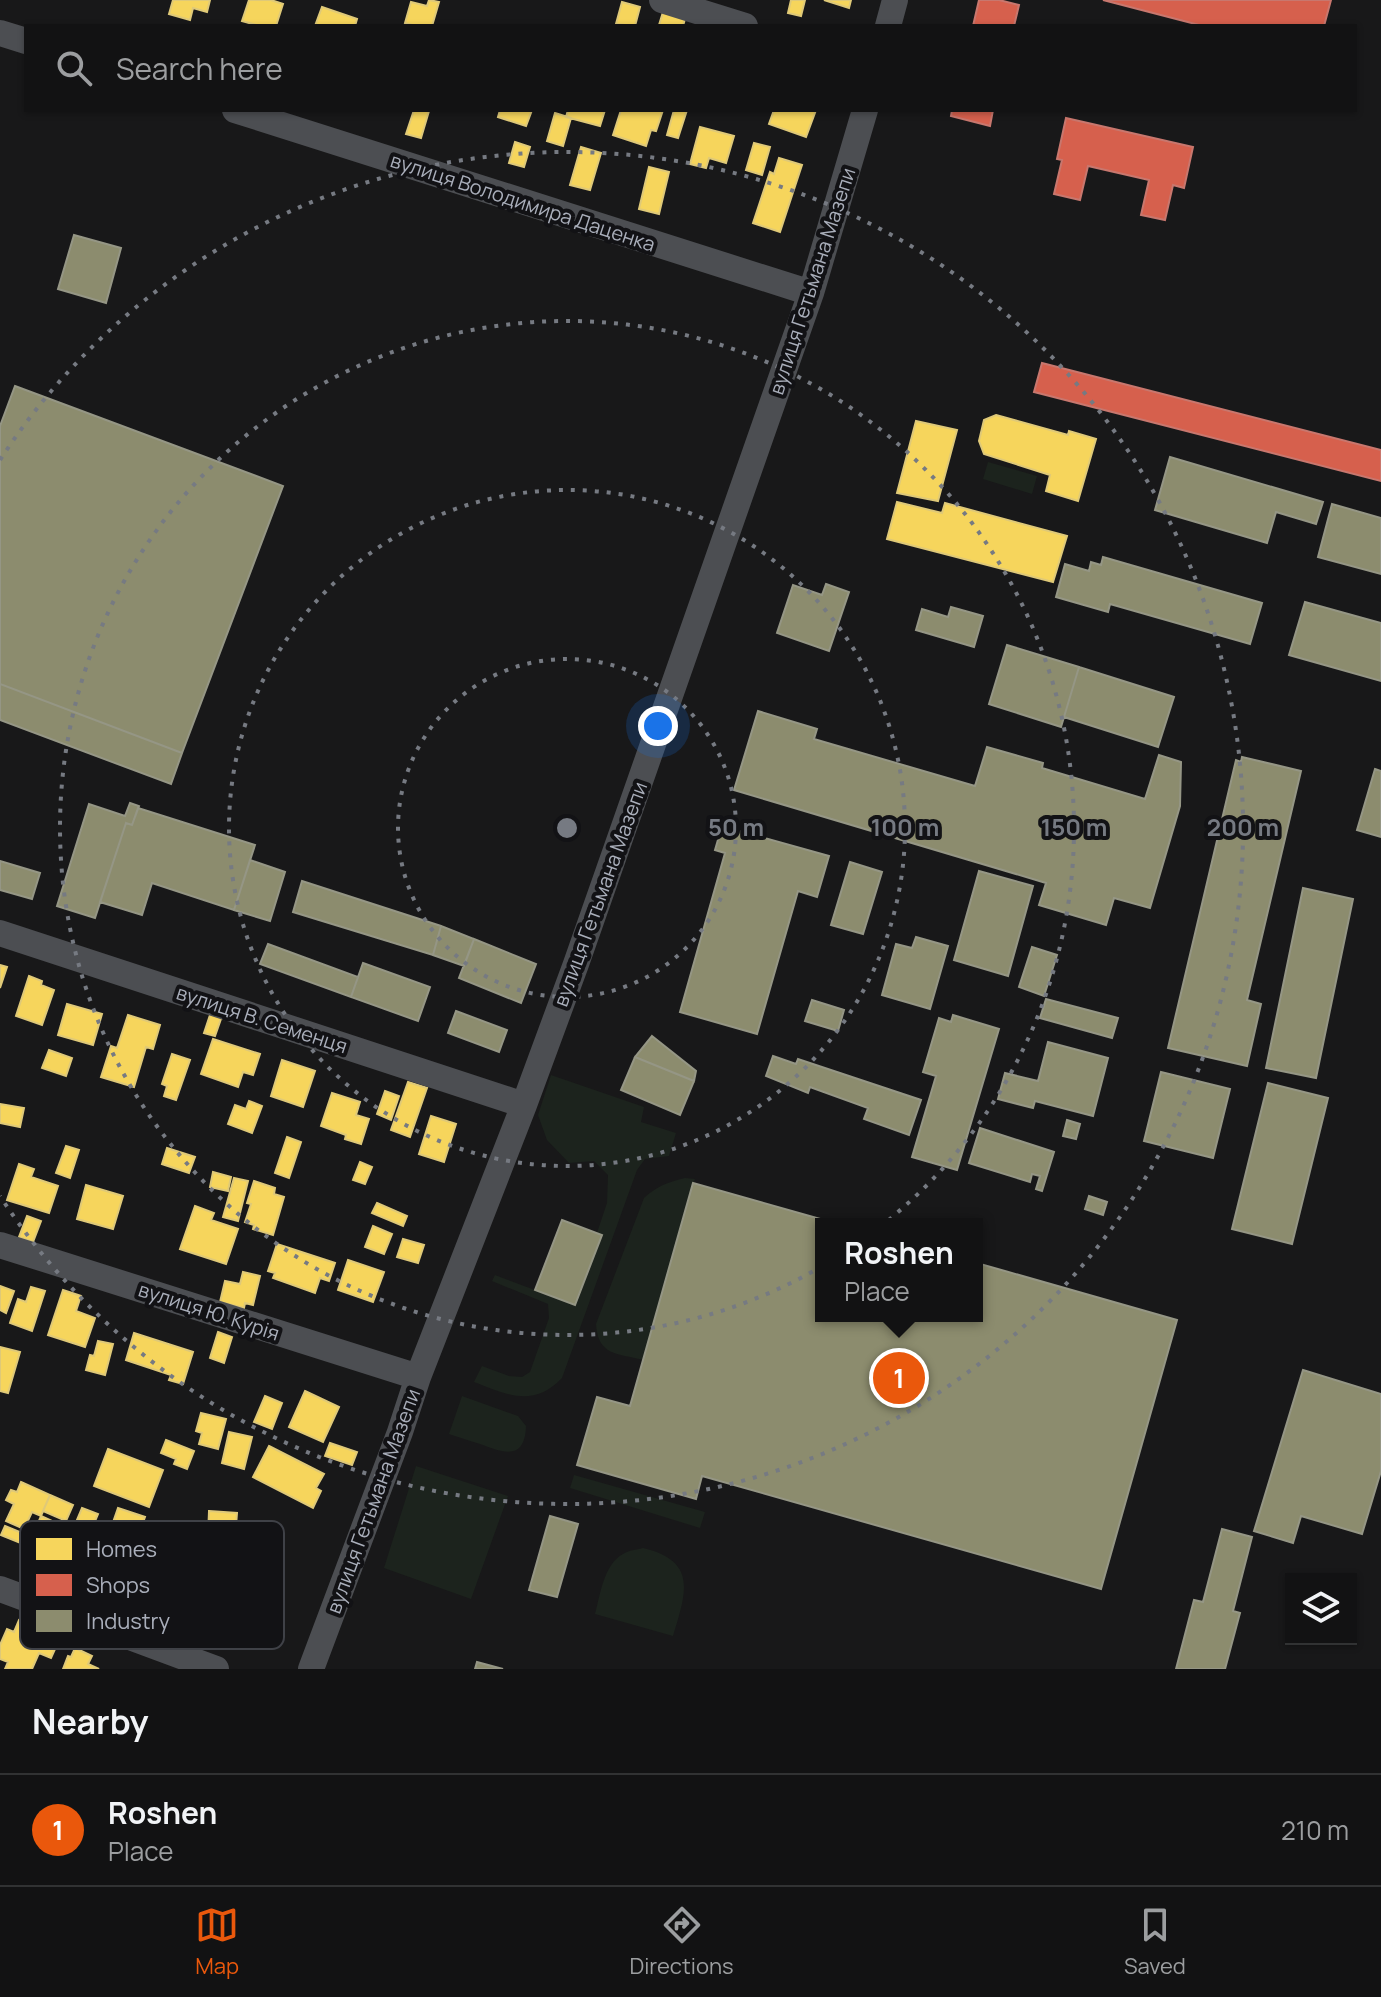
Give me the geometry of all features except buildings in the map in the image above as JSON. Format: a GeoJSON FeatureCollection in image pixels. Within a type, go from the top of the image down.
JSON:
{"type":"FeatureCollection","features":[{"type":"Feature","properties":{"kind":"street"},"geometry":{"type":"LineString","coordinates":[[662,0],[739,24]]}},
{"type":"Feature","properties":{"kind":"street"},"geometry":{"type":"LineString","coordinates":[[889,24],[895,0]]}},
{"type":"Feature","properties":{"kind":"street"},"geometry":{"type":"LineString","coordinates":[[0,33],[24,40]]}},
{"type":"Feature","properties":{"kind":"street","name":"вулиця Володимира Даценка"},"geometry":{"type":"LineString","coordinates":[[241,112],[811,293]]}},
{"type":"Feature","properties":{"kind":"street","name":"вулиця Гетьмана Мазепи"},"geometry":{"type":"LineString","coordinates":[[311,1669],[418,1377],[576,964],[811,293],[864,112]]}},
{"type":"Feature","properties":{"kind":"street","name":"вулиця В. Семенця"},"geometry":{"type":"LineString","coordinates":[[0,933],[524,1105]]}},
{"type":"Feature","properties":{"kind":"street","name":"вулиця Ю. Курія"},"geometry":{"type":"LineString","coordinates":[[0,1245],[418,1377]]}},
{"type":"Feature","properties":{"kind":"street"},"geometry":{"type":"LineString","coordinates":[[0,1589],[20,1596]]}},
{"type":"Feature","properties":{"kind":"street"},"geometry":{"type":"LineString","coordinates":[[162,1649],[216,1669]]}},
{"type":"Feature","properties":{"kind":"shaded area"},"geometry":{"type":"Polygon","coordinates":[[[988,462],[1037,476],[1032,494],[983,479],[988,462]]]}},
{"type":"Feature","properties":{"kind":"shaded area"},"geometry":{"type":"Polygon","coordinates":[[[551,1075],[644,1107],[641,1122],[676,1133],[669,1156],[645,1159],[637,1170],[562,1378],[541,1393],[520,1396],[474,1382],[482,1366],[509,1376],[522,1377],[530,1372],[549,1318],[548,1304],[492,1281],[495,1275],[575,1305],[601,1235],[597,1233],[607,1203],[608,1175],[594,1161],[569,1163],[547,1140],[538,1115],[551,1075]]]}},
{"type":"Feature","properties":{"kind":"shaded area"},"geometry":{"type":"Polygon","coordinates":[[[685,1178],[695,1179],[643,1360],[617,1354],[605,1348],[596,1324],[644,1198],[663,1185],[685,1178]]]}},
{"type":"Feature","properties":{"kind":"shaded area"},"geometry":{"type":"Polygon","coordinates":[[[462,1396],[518,1416],[526,1426],[525,1437],[517,1450],[496,1450],[449,1434],[462,1396]]]}},
{"type":"Feature","properties":{"kind":"shaded area"},"geometry":{"type":"Polygon","coordinates":[[[416,1466],[508,1496],[471,1599],[384,1568],[416,1466]]]}},
{"type":"Feature","properties":{"kind":"shaded area"},"geometry":{"type":"Polygon","coordinates":[[[574,1475],[705,1512],[700,1528],[570,1488],[574,1475]]]}},
{"type":"Feature","properties":{"kind":"shaded area"},"geometry":{"type":"Polygon","coordinates":[[[643,1548],[673,1561],[684,1581],[682,1606],[673,1636],[595,1614],[611,1565],[625,1553],[643,1548]]]}},
{"type":"Feature","properties":{"kind":"place","name":"Roshen"},"geometry":{"type":"Point","coordinates":[899,1378]}}]}
